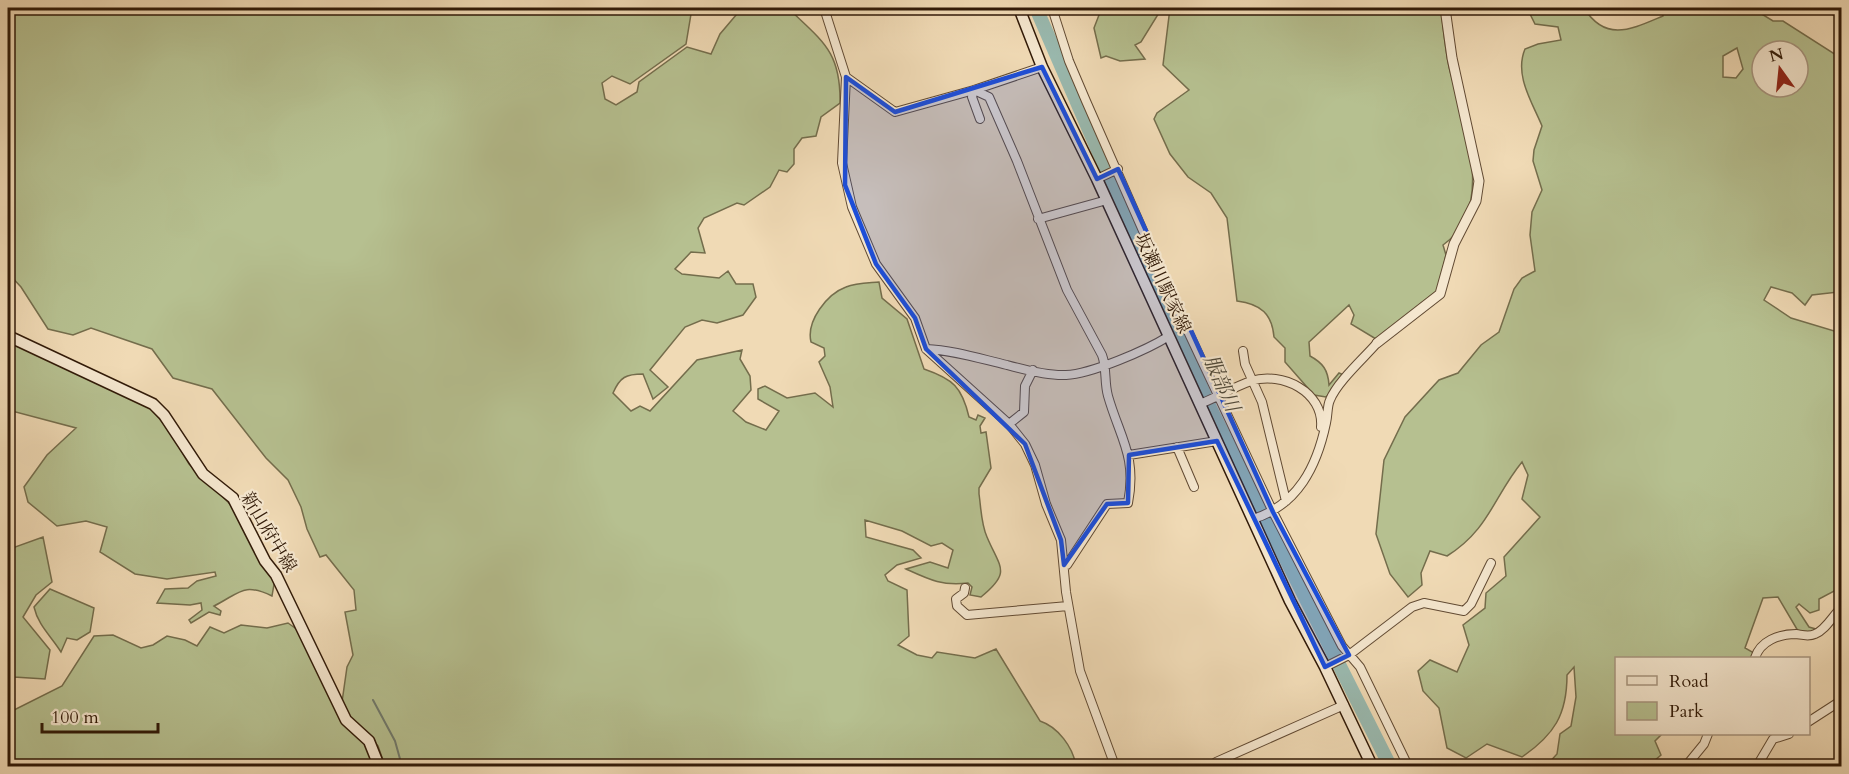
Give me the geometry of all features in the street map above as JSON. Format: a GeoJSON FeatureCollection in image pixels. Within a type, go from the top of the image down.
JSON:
{"type":"FeatureCollection","features":[{"type":"Feature","properties":{"kind":"main road","name":"坂瀬川駅家線"},"geometry":{"type":"LineString","coordinates":[[1019,8],[1042,67],[1100,178],[1107,200],[1202,403],[1217,441],[1255,518],[1290,601],[1327,665],[1372,766]]}},
{"type":"Feature","properties":{"kind":"main road","name":"新山府中線"},"geometry":{"type":"LineString","coordinates":[[9,340],[153,404],[165,415],[203,474],[232,498],[290,602],[346,720],[369,741],[379,766]]}},
{"type":"Feature","properties":{"kind":"street"},"geometry":{"type":"LineString","coordinates":[[824,8],[846,76],[842,163],[852,207],[876,264],[915,318],[926,349],[1010,424],[1025,444],[1035,465],[1046,504],[1061,540],[1068,606],[1080,671],[1115,766]]}},
{"type":"Feature","properties":{"kind":"street"},"geometry":{"type":"LineString","coordinates":[[1052,8],[1069,61],[1177,308],[1271,512],[1346,657],[1360,667],[1408,766]]}},
{"type":"Feature","properties":{"kind":"street"},"geometry":{"type":"LineString","coordinates":[[1255,518],[1271,512],[1287,501],[1309,477],[1330,399],[1377,344],[1440,294],[1454,244],[1476,201],[1479,181],[1452,58],[1445,8]]}},
{"type":"Feature","properties":{"kind":"street"},"geometry":{"type":"LineString","coordinates":[[1828,8],[1842,14]]}},
{"type":"Feature","properties":{"kind":"street"},"geometry":{"type":"LineString","coordinates":[[846,76],[895,112],[974,90],[1042,67]]}},
{"type":"Feature","properties":{"kind":"street"},"geometry":{"type":"LineString","coordinates":[[974,90],[972,97],[980,119]]}},
{"type":"Feature","properties":{"kind":"street"},"geometry":{"type":"LineString","coordinates":[[974,90],[989,97],[1067,291],[1105,363],[1107,394],[1130,455],[1132,481],[1128,503],[1107,504],[1067,565],[1064,565]]}},
{"type":"Feature","properties":{"kind":"street"},"geometry":{"type":"LineString","coordinates":[[1100,178],[1118,169]]}},
{"type":"Feature","properties":{"kind":"street"},"geometry":{"type":"LineString","coordinates":[[1038,219],[1107,200]]}},
{"type":"Feature","properties":{"kind":"street"},"geometry":{"type":"LineString","coordinates":[[926,349],[942,349],[1065,375],[1085,372],[1154,346],[1169,336]]}},
{"type":"Feature","properties":{"kind":"street"},"geometry":{"type":"LineString","coordinates":[[1243,351],[1252,381],[1262,402],[1287,501]]}},
{"type":"Feature","properties":{"kind":"street"},"geometry":{"type":"LineString","coordinates":[[1010,424],[1024,412],[1025,386],[1033,370]]}},
{"type":"Feature","properties":{"kind":"street"},"geometry":{"type":"LineString","coordinates":[[1202,403],[1252,381],[1275,379],[1308,393],[1318,403],[1322,415],[1320,441]]}},
{"type":"Feature","properties":{"kind":"street"},"geometry":{"type":"LineString","coordinates":[[1130,455],[1217,441]]}},
{"type":"Feature","properties":{"kind":"street"},"geometry":{"type":"LineString","coordinates":[[1177,447],[1194,487]]}},
{"type":"Feature","properties":{"kind":"street"},"geometry":{"type":"LineString","coordinates":[[1327,665],[1346,657],[1412,607],[1424,603],[1464,611],[1472,604],[1491,563]]}},
{"type":"Feature","properties":{"kind":"street"},"geometry":{"type":"LineString","coordinates":[[965,588],[964,593],[956,599],[957,606],[967,615],[1068,606]]}},
{"type":"Feature","properties":{"kind":"street"},"geometry":{"type":"LineString","coordinates":[[1756,657],[1762,645],[1768,641],[1789,634],[1810,636],[1820,632],[1842,607]]}},
{"type":"Feature","properties":{"kind":"street"},"geometry":{"type":"LineString","coordinates":[[1810,721],[1842,700]]}},
{"type":"Feature","properties":{"kind":"street"},"geometry":{"type":"LineString","coordinates":[[1215,766],[1216,762],[1344,705]]}},
{"type":"Feature","properties":{"kind":"street"},"geometry":{"type":"LineString","coordinates":[[1686,766],[1704,744],[1708,735]]}},
{"type":"Feature","properties":{"kind":"street"},"geometry":{"type":"LineString","coordinates":[[1757,766],[1773,739],[1786,735]]}},
{"type":"Feature","properties":{"kind":"highlighted area"},"geometry":{"type":"Polygon","coordinates":[[[1042,67],[1097,179],[1118,169],[1273,512],[1349,655],[1325,667],[1217,441],[1129,455],[1128,503],[1107,504],[1064,565],[1061,540],[1025,444],[926,349],[915,318],[876,264],[845,185],[846,77],[895,112],[1042,67]]]}},
{"type":"Feature","properties":{"kind":"green space"},"geometry":{"type":"Polygon","coordinates":[[[8,8],[692,8],[686,44],[630,84],[612,76],[602,83],[605,99],[616,105],[637,92],[639,82],[687,47],[711,54],[720,34],[742,8],[788,8],[827,48],[837,71],[840,103],[821,117],[816,136],[802,138],[794,149],[794,164],[787,172],[779,170],[770,187],[744,205],[737,203],[704,218],[698,228],[705,253],[691,252],[675,269],[682,274],[719,278],[728,271],[736,284],[753,284],[756,297],[743,315],[717,323],[702,320],[685,327],[650,370],[668,387],[653,399],[643,374],[624,378],[618,383],[613,393],[631,411],[640,406],[650,411],[697,360],[742,350],[740,359],[750,376],[751,390],[733,411],[746,422],[766,430],[779,411],[758,399],[758,389],[765,386],[787,398],[815,393],[833,407],[830,387],[819,362],[825,356],[824,348],[811,342],[810,334],[815,317],[825,302],[846,287],[879,282],[882,298],[907,319],[924,369],[942,376],[955,386],[963,398],[969,417],[976,420],[978,415],[985,418],[980,426],[981,433],[986,432],[991,468],[979,488],[979,494],[985,532],[1000,569],[1000,575],[991,589],[981,597],[970,595],[972,587],[968,583],[951,584],[936,581],[906,569],[930,562],[948,568],[953,550],[942,543],[931,546],[902,531],[865,520],[866,537],[913,550],[921,558],[897,565],[885,575],[888,581],[907,590],[909,636],[898,645],[917,655],[932,658],[937,652],[975,658],[996,649],[1040,721],[1053,728],[1064,739],[1072,752],[1076,766],[385,766],[378,746],[352,720],[342,702],[347,667],[353,655],[345,612],[356,610],[354,590],[326,555],[320,557],[288,480],[266,458],[212,389],[173,378],[152,349],[91,328],[73,335],[48,329],[21,287],[8,273],[8,8]]]}},
{"type":"Feature","properties":{"kind":"green space"},"geometry":{"type":"Polygon","coordinates":[[[1092,8],[1162,8],[1141,42],[1135,45],[1145,59],[1120,61],[1106,56],[1101,58],[1094,28],[1099,15],[1092,8]]]}},
{"type":"Feature","properties":{"kind":"green space"},"geometry":{"type":"Polygon","coordinates":[[[1170,8],[1441,8],[1449,67],[1472,161],[1469,208],[1460,229],[1443,245],[1446,255],[1438,290],[1376,339],[1351,324],[1354,315],[1349,305],[1309,342],[1310,356],[1324,368],[1329,385],[1339,373],[1346,376],[1326,397],[1314,395],[1285,362],[1285,348],[1274,337],[1268,316],[1253,305],[1237,301],[1227,218],[1211,193],[1188,177],[1170,154],[1154,119],[1157,113],[1189,90],[1163,65],[1170,8]]]}},
{"type":"Feature","properties":{"kind":"green space"},"geometry":{"type":"Polygon","coordinates":[[[1527,8],[1584,8],[1601,26],[1620,30],[1663,16],[1663,8],[1752,8],[1773,21],[1783,21],[1836,55],[1841,54],[1841,295],[1838,292],[1812,295],[1805,305],[1792,293],[1771,287],[1764,300],[1791,318],[1841,333],[1841,594],[1834,591],[1819,599],[1819,610],[1810,613],[1799,604],[1796,607],[1809,627],[1816,629],[1811,632],[1798,631],[1778,597],[1763,598],[1745,648],[1754,653],[1752,657],[1615,657],[1615,735],[1661,735],[1655,741],[1661,755],[1648,766],[1643,764],[1642,766],[1546,766],[1557,754],[1560,734],[1571,726],[1576,697],[1574,667],[1567,675],[1564,702],[1556,723],[1543,741],[1522,757],[1487,744],[1466,758],[1447,748],[1439,708],[1423,691],[1418,671],[1430,660],[1457,672],[1469,645],[1463,625],[1485,608],[1486,593],[1506,576],[1504,557],[1540,517],[1522,499],[1528,475],[1522,462],[1482,524],[1461,546],[1447,556],[1430,551],[1421,573],[1422,585],[1408,597],[1390,574],[1376,534],[1384,460],[1405,417],[1439,380],[1458,373],[1481,345],[1499,332],[1514,289],[1522,278],[1535,271],[1530,235],[1532,212],[1542,190],[1533,161],[1542,126],[1523,78],[1522,59],[1525,49],[1561,40],[1558,27],[1535,24],[1527,8]],[[1737,48],[1723,56],[1723,77],[1736,78],[1743,69],[1737,48]]]}},
{"type":"Feature","properties":{"kind":"green space"},"geometry":{"type":"Polygon","coordinates":[[[8,346],[20,346],[146,403],[169,430],[189,464],[234,508],[275,579],[272,596],[254,590],[236,593],[214,606],[221,611],[220,615],[209,612],[191,623],[189,620],[202,610],[201,603],[190,605],[157,603],[165,589],[188,588],[197,581],[216,576],[215,572],[167,579],[135,574],[100,552],[107,527],[86,521],[57,526],[28,502],[24,487],[47,455],[76,428],[8,410],[8,346]]]}},
{"type":"Feature","properties":{"kind":"green space"},"geometry":{"type":"Polygon","coordinates":[[[43,537],[52,582],[36,595],[23,617],[50,650],[45,679],[14,677],[13,636],[8,629],[8,560],[15,547],[43,537]]]}},
{"type":"Feature","properties":{"kind":"green space"},"geometry":{"type":"Polygon","coordinates":[[[50,589],[94,608],[90,632],[77,640],[67,638],[61,652],[42,625],[34,607],[50,589]]]}},
{"type":"Feature","properties":{"kind":"green space"},"geometry":{"type":"Polygon","coordinates":[[[288,623],[302,633],[345,723],[366,744],[374,766],[8,766],[8,713],[62,686],[94,636],[113,635],[141,648],[153,645],[167,636],[185,640],[197,646],[210,627],[224,633],[241,625],[267,628],[288,623]]]}},
{"type":"Feature","properties":{"kind":"waterway","name":"服部川"},"geometry":{"type":"LineString","coordinates":[[1036,8],[1211,410],[1390,766]]}},
{"type":"Feature","properties":{"kind":"waterway"},"geometry":{"type":"LineString","coordinates":[[373,700],[395,741],[402,766]]}}]}
